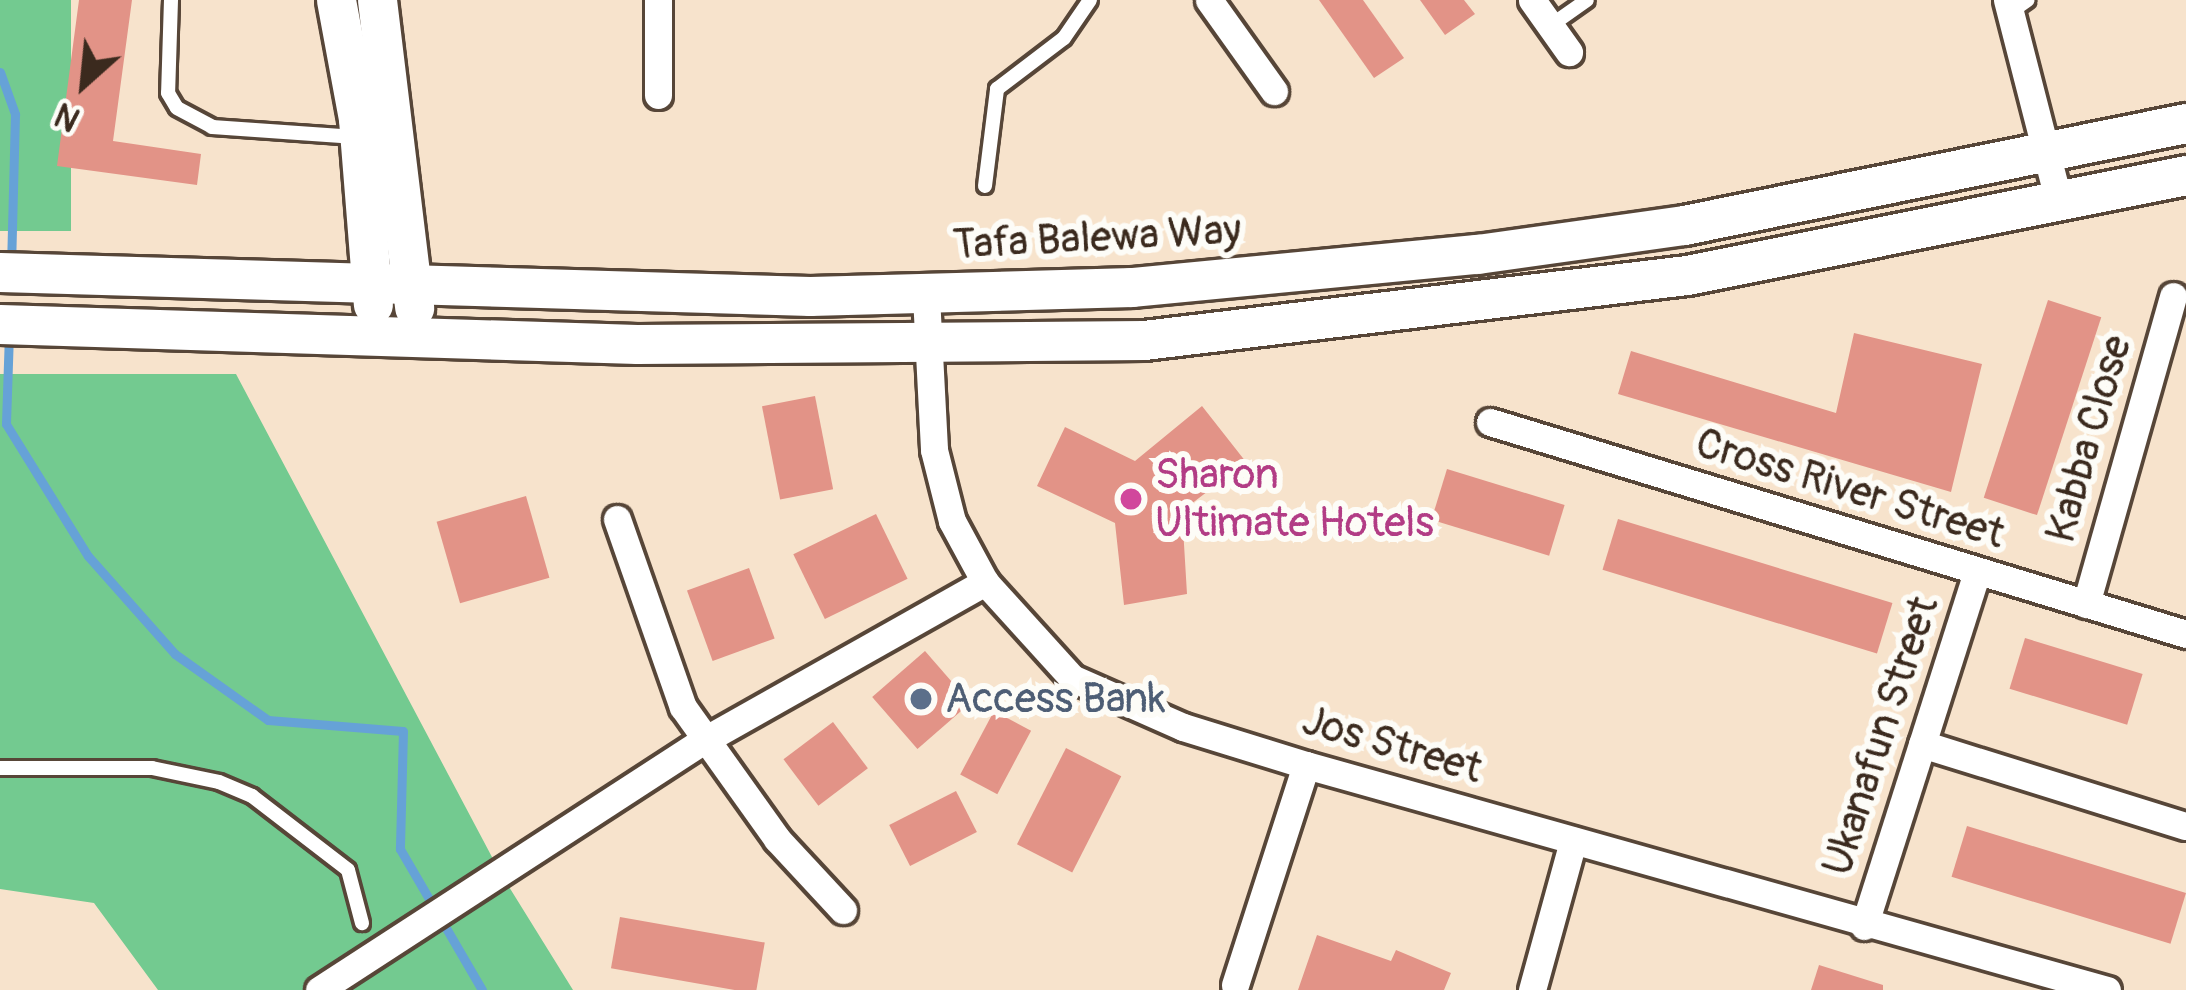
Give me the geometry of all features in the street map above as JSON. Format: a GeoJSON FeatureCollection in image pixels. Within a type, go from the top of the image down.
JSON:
{"type":"FeatureCollection","features":[{"type":"Feature","properties":{"kind":"main road"},"geometry":{"type":"LineString","coordinates":[[337,0],[360,137],[374,336]]}},
{"type":"Feature","properties":{"kind":"main road"},"geometry":{"type":"LineString","coordinates":[[377,0],[416,338]]}},
{"type":"Feature","properties":{"kind":"main road","name":"Tafa Balewa Way"},"geometry":{"type":"LineString","coordinates":[[0,272],[926,296],[1132,287],[1477,254],[1684,225],[2186,123]]}},
{"type":"Feature","properties":{"kind":"main road"},"geometry":{"type":"LineString","coordinates":[[0,324],[416,338],[926,347],[1144,340],[1436,309],[1687,275],[2186,176]]}},
{"type":"Feature","properties":{"kind":"street"},"geometry":{"type":"LineString","coordinates":[[658,0],[658,95]]}},
{"type":"Feature","properties":{"kind":"street"},"geometry":{"type":"LineString","coordinates":[[1209,0],[1274,91]]}},
{"type":"Feature","properties":{"kind":"street"},"geometry":{"type":"LineString","coordinates":[[1532,0],[1568,52]]}},
{"type":"Feature","properties":{"kind":"street"},"geometry":{"type":"LineString","coordinates":[[2016,4],[2059,203]]}},
{"type":"Feature","properties":{"kind":"street","name":"Jos Street"},"geometry":{"type":"LineString","coordinates":[[926,296],[934,450],[952,521],[985,582],[1072,678],[1183,727],[1306,765],[1864,926],[2107,990]]}},
{"type":"Feature","properties":{"kind":"street","name":"Kabba Close"},"geometry":{"type":"LineString","coordinates":[[2086,604],[2173,296]]}},
{"type":"Feature","properties":{"kind":"street","name":"Cross River Street"},"geometry":{"type":"LineString","coordinates":[[1490,422],[2186,634]]}},
{"type":"Feature","properties":{"kind":"street"},"geometry":{"type":"LineString","coordinates":[[616,519],[665,665],[703,741],[843,910]]}},
{"type":"Feature","properties":{"kind":"street","name":"Ukanafun Street"},"geometry":{"type":"LineString","coordinates":[[1864,926],[1977,572]]}},
{"type":"Feature","properties":{"kind":"street"},"geometry":{"type":"LineString","coordinates":[[319,990],[703,741],[985,582]]}},
{"type":"Feature","properties":{"kind":"street"},"geometry":{"type":"LineString","coordinates":[[1922,744],[2186,826]]}},
{"type":"Feature","properties":{"kind":"street"},"geometry":{"type":"LineString","coordinates":[[1234,985],[1306,765]]}},
{"type":"Feature","properties":{"kind":"street"},"geometry":{"type":"LineString","coordinates":[[1532,990],[1573,841]]}},
{"type":"Feature","properties":{"kind":"lane"},"geometry":{"type":"LineString","coordinates":[[171,0],[168,93],[177,109],[212,127],[360,137]]}},
{"type":"Feature","properties":{"kind":"lane"},"geometry":{"type":"LineString","coordinates":[[986,186],[998,89],[1064,38],[1090,0]]}},
{"type":"Feature","properties":{"kind":"lane"},"geometry":{"type":"LineString","coordinates":[[1550,26],[1587,0]]}},
{"type":"Feature","properties":{"kind":"lane"},"geometry":{"type":"LineString","coordinates":[[0,768],[152,768],[219,782],[252,796],[348,869],[362,923]]}},
{"type":"Feature","properties":{"kind":"green space"},"geometry":{"type":"Polygon","coordinates":[[[0,0],[71,0],[71,231],[0,231],[0,0]]]}},
{"type":"Feature","properties":{"kind":"green space"},"geometry":{"type":"Polygon","coordinates":[[[0,374],[236,374],[501,874],[573,990],[158,990],[94,903],[0,889],[0,374]]]}},
{"type":"Feature","properties":{"kind":"building"},"geometry":{"type":"Polygon","coordinates":[[[79,0],[132,0],[113,141],[201,154],[197,185],[57,166],[79,0]]]}},
{"type":"Feature","properties":{"kind":"building"},"geometry":{"type":"Polygon","coordinates":[[[1319,0],[1363,0],[1404,58],[1374,78],[1319,0]]]}},
{"type":"Feature","properties":{"kind":"building"},"geometry":{"type":"Polygon","coordinates":[[[1420,0],[1464,0],[1475,14],[1445,35],[1420,0]]]}},
{"type":"Feature","properties":{"kind":"building"},"geometry":{"type":"Polygon","coordinates":[[[2048,300],[2101,317],[2037,515],[1984,498],[2048,300]]]}},
{"type":"Feature","properties":{"kind":"building"},"geometry":{"type":"Polygon","coordinates":[[[1854,333],[1982,364],[1951,492],[1618,394],[1631,351],[1836,413],[1854,333]]]}},
{"type":"Feature","properties":{"kind":"building"},"geometry":{"type":"Polygon","coordinates":[[[815,396],[833,489],[780,500],[762,406],[815,396]]]}},
{"type":"Feature","properties":{"kind":"building","name":"Sharon Ultimate Hotels"},"geometry":{"type":"Polygon","coordinates":[[[1202,406],[1246,462],[1182,511],[1187,594],[1124,605],[1115,523],[1037,486],[1065,427],[1135,461],[1202,406]]]}},
{"type":"Feature","properties":{"kind":"building"},"geometry":{"type":"Polygon","coordinates":[[[1447,469],[1565,505],[1549,556],[1432,520],[1447,469]]]}},
{"type":"Feature","properties":{"kind":"building"},"geometry":{"type":"Polygon","coordinates":[[[526,496],[549,578],[460,603],[437,522],[526,496]]]}},
{"type":"Feature","properties":{"kind":"building"},"geometry":{"type":"Polygon","coordinates":[[[876,514],[908,579],[825,619],[793,554],[876,514]]]}},
{"type":"Feature","properties":{"kind":"building"},"geometry":{"type":"Polygon","coordinates":[[[1618,519],[1892,603],[1877,654],[1603,570],[1618,519]]]}},
{"type":"Feature","properties":{"kind":"building"},"geometry":{"type":"Polygon","coordinates":[[[749,568],[775,638],[713,661],[687,591],[749,568]]]}},
{"type":"Feature","properties":{"kind":"building"},"geometry":{"type":"Polygon","coordinates":[[[2025,638],[2143,674],[2127,725],[2010,689],[2025,638]]]}},
{"type":"Feature","properties":{"kind":"building","name":"Access Bank"},"geometry":{"type":"Polygon","coordinates":[[[925,651],[970,703],[917,749],[872,697],[925,651]]]}},
{"type":"Feature","properties":{"kind":"building"},"geometry":{"type":"Polygon","coordinates":[[[994,711],[1031,731],[997,794],[960,775],[994,711]]]}},
{"type":"Feature","properties":{"kind":"building"},"geometry":{"type":"Polygon","coordinates":[[[833,722],[868,768],[818,806],[783,759],[833,722]]]}},
{"type":"Feature","properties":{"kind":"building"},"geometry":{"type":"Polygon","coordinates":[[[1066,748],[1121,776],[1072,872],[1017,844],[1066,748]]]}},
{"type":"Feature","properties":{"kind":"building"},"geometry":{"type":"Polygon","coordinates":[[[956,791],[977,832],[910,866],[889,825],[956,791]]]}},
{"type":"Feature","properties":{"kind":"building"},"geometry":{"type":"Polygon","coordinates":[[[1967,826],[2186,893],[2170,944],[1952,877],[1967,826]]]}},
{"type":"Feature","properties":{"kind":"building"},"geometry":{"type":"Polygon","coordinates":[[[620,917],[765,943],[756,990],[611,968],[620,917]]]}},
{"type":"Feature","properties":{"kind":"building"},"geometry":{"type":"Polygon","coordinates":[[[1317,935],[1391,961],[1396,950],[1451,973],[1444,990],[1298,990],[1317,935]]]}},
{"type":"Feature","properties":{"kind":"building"},"geometry":{"type":"Polygon","coordinates":[[[1819,965],[1883,985],[1883,990],[1811,990],[1819,965]]]}},
{"type":"Feature","properties":{"kind":"waterway"},"geometry":{"type":"LineString","coordinates":[[0,72],[15,114],[11,262]]}},
{"type":"Feature","properties":{"kind":"waterway"},"geometry":{"type":"LineString","coordinates":[[9,333],[6,424],[88,556],[175,654],[268,720],[403,731],[400,849],[482,990]]}},
{"type":"Feature","properties":{"kind":"place","name":"Sharon Ultimate Hotels"},"geometry":{"type":"Point","coordinates":[1131,499]}},
{"type":"Feature","properties":{"kind":"place","name":"Access Bank"},"geometry":{"type":"Point","coordinates":[921,699]}}]}
